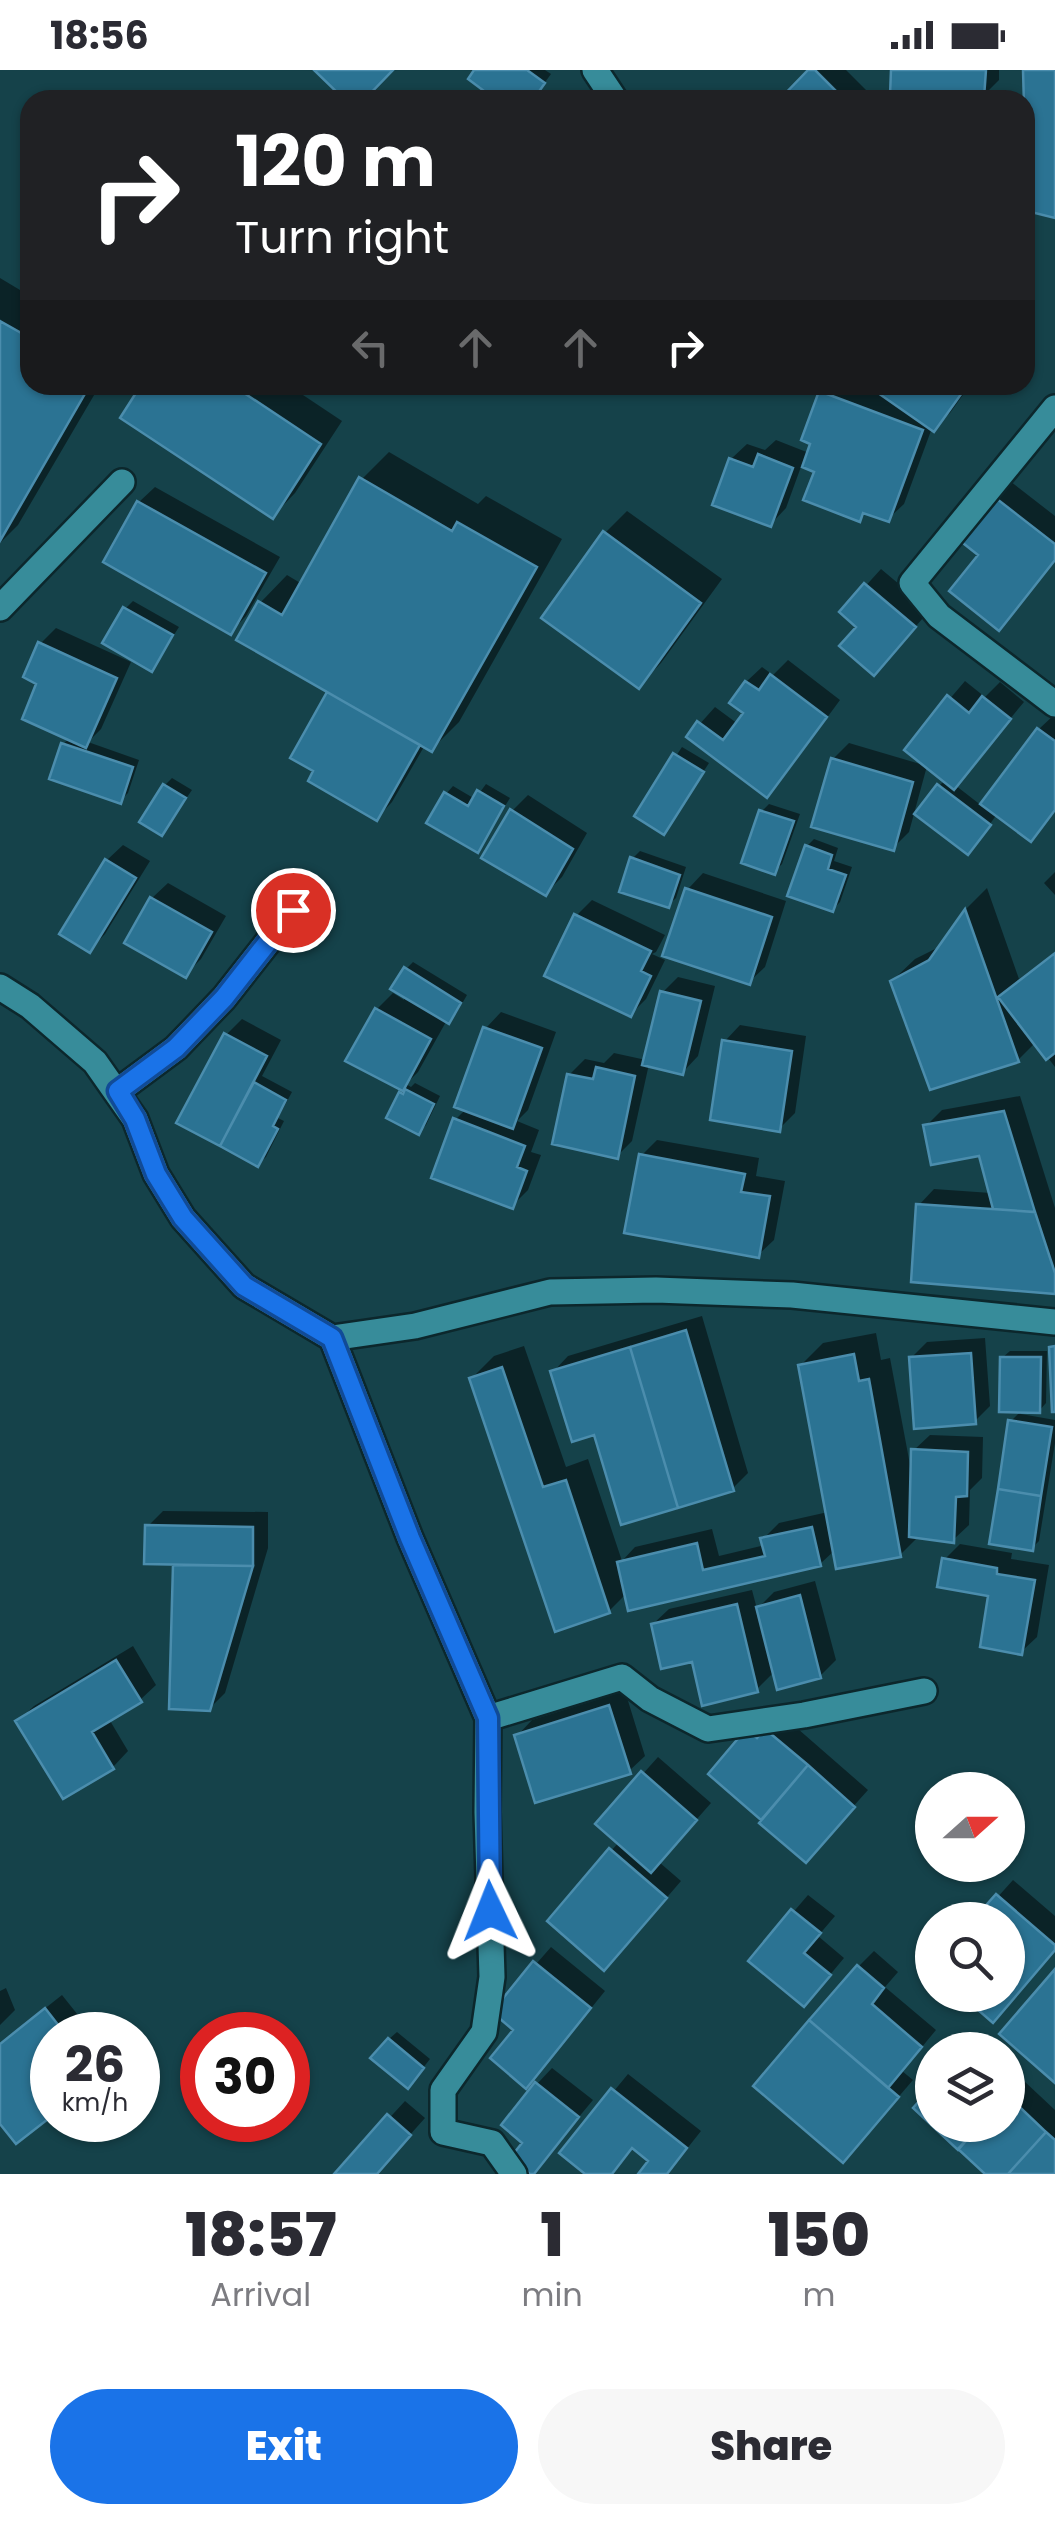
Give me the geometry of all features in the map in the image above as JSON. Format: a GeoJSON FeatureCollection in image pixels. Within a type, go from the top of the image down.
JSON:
{"type":"FeatureCollection","features":[{"type":"Feature","properties":{"kind":"street"},"geometry":{"type":"LineString","coordinates":[[1055,408],[912,583],[939,616],[1055,704]]}},
{"type":"Feature","properties":{"kind":"street"},"geometry":{"type":"LineString","coordinates":[[0,608],[122,482]]}},
{"type":"Feature","properties":{"kind":"street"},"geometry":{"type":"LineString","coordinates":[[118,1091],[176,1048],[224,998],[293,910]]}},
{"type":"Feature","properties":{"kind":"street"},"geometry":{"type":"LineString","coordinates":[[0,987],[30,1006],[95,1062],[135,1119],[156,1174],[183,1218],[244,1286],[332,1338],[410,1538],[488,1718],[492,1976],[484,2032],[444,2090],[444,2132],[492,2142],[514,2174]]}},
{"type":"Feature","properties":{"kind":"street"},"geometry":{"type":"LineString","coordinates":[[332,1338],[415,1326],[504,1301],[567,1292],[792,1294],[1055,1322]]}},
{"type":"Feature","properties":{"kind":"street"},"geometry":{"type":"LineString","coordinates":[[488,1718],[622,1677],[650,1699],[708,1729],[804,1716],[924,1691]]}},
{"type":"Feature","properties":{"kind":"building"},"geometry":{"type":"Polygon","coordinates":[[[314,70],[393,70],[374,90],[335,90],[314,70]]]}},
{"type":"Feature","properties":{"kind":"building"},"geometry":{"type":"Polygon","coordinates":[[[474,70],[527,70],[545,83],[540,90],[483,90],[468,79],[474,70]]]}},
{"type":"Feature","properties":{"kind":"building"},"geometry":{"type":"Polygon","coordinates":[[[808,70],[815,70],[835,90],[789,90],[808,70]]]}},
{"type":"Feature","properties":{"kind":"building"},"geometry":{"type":"Polygon","coordinates":[[[891,70],[986,70],[985,90],[890,90],[891,70]]]}},
{"type":"Feature","properties":{"kind":"building"},"geometry":{"type":"Polygon","coordinates":[[[1023,70],[1055,70],[1055,218],[1035,213],[1035,90],[1024,90],[1023,70]]]}},
{"type":"Feature","properties":{"kind":"building"},"geometry":{"type":"Polygon","coordinates":[[[0,321],[20,332],[20,395],[84,395],[0,541],[0,321]]]}},
{"type":"Feature","properties":{"kind":"building"},"geometry":{"type":"Polygon","coordinates":[[[135,395],[247,395],[321,444],[273,519],[120,418],[135,395]]]}},
{"type":"Feature","properties":{"kind":"building"},"geometry":{"type":"Polygon","coordinates":[[[818,395],[830,395],[923,430],[889,522],[863,513],[860,522],[803,500],[814,472],[802,467],[810,444],[801,440],[818,395]]]}},
{"type":"Feature","properties":{"kind":"building"},"geometry":{"type":"Polygon","coordinates":[[[881,395],[961,395],[934,432],[881,395]]]}},
{"type":"Feature","properties":{"kind":"building"},"geometry":{"type":"Polygon","coordinates":[[[758,454],[793,468],[771,527],[712,505],[729,458],[753,467],[758,454]]]}},
{"type":"Feature","properties":{"kind":"building"},"geometry":{"type":"Polygon","coordinates":[[[359,477],[452,531],[457,522],[537,567],[432,752],[236,640],[258,601],[282,615],[359,477]]]}},
{"type":"Feature","properties":{"kind":"building"},"geometry":{"type":"Polygon","coordinates":[[[988,492],[1055,544],[1055,560],[999,631],[949,591],[978,555],[954,536],[988,492]]]}},
{"type":"Feature","properties":{"kind":"building"},"geometry":{"type":"Polygon","coordinates":[[[137,501],[266,573],[231,635],[103,562],[137,501]]]}},
{"type":"Feature","properties":{"kind":"building"},"geometry":{"type":"Polygon","coordinates":[[[603,531],[701,603],[639,689],[541,618],[603,531]]]}},
{"type":"Feature","properties":{"kind":"building"},"geometry":{"type":"Polygon","coordinates":[[[864,583],[916,627],[874,676],[839,646],[856,627],[839,612],[864,583]]]}},
{"type":"Feature","properties":{"kind":"building"},"geometry":{"type":"Polygon","coordinates":[[[123,607],[173,635],[152,672],[102,643],[123,607]]]}},
{"type":"Feature","properties":{"kind":"building"},"geometry":{"type":"Polygon","coordinates":[[[38,642],[117,678],[86,748],[22,719],[36,684],[23,677],[38,642]]]}},
{"type":"Feature","properties":{"kind":"building"},"geometry":{"type":"Polygon","coordinates":[[[770,674],[827,717],[767,798],[686,737],[697,721],[723,740],[743,713],[729,703],[745,681],[759,690],[770,674]]]}},
{"type":"Feature","properties":{"kind":"building"},"geometry":{"type":"Polygon","coordinates":[[[327,692],[420,745],[377,821],[308,781],[313,771],[290,758],[327,692]]]}},
{"type":"Feature","properties":{"kind":"building"},"geometry":{"type":"Polygon","coordinates":[[[947,695],[969,713],[982,696],[1011,719],[954,790],[904,750],[947,695]]]}},
{"type":"Feature","properties":{"kind":"building"},"geometry":{"type":"Polygon","coordinates":[[[1037,728],[1055,741],[1055,810],[1031,842],[980,804],[1037,728]]]}},
{"type":"Feature","properties":{"kind":"building"},"geometry":{"type":"Polygon","coordinates":[[[61,743],[133,767],[121,804],[49,779],[61,743]]]}},
{"type":"Feature","properties":{"kind":"building"},"geometry":{"type":"Polygon","coordinates":[[[673,753],[704,772],[664,835],[634,816],[673,753]]]}},
{"type":"Feature","properties":{"kind":"building"},"geometry":{"type":"Polygon","coordinates":[[[831,758],[913,782],[894,851],[811,827],[831,758]]]}},
{"type":"Feature","properties":{"kind":"building"},"geometry":{"type":"Polygon","coordinates":[[[163,784],[186,798],[162,836],[139,822],[163,784]]]}},
{"type":"Feature","properties":{"kind":"building"},"geometry":{"type":"Polygon","coordinates":[[[937,784],[991,825],[968,855],[914,814],[937,784]]]}},
{"type":"Feature","properties":{"kind":"building"},"geometry":{"type":"Polygon","coordinates":[[[477,790],[504,806],[478,853],[426,823],[444,792],[468,806],[477,790]]]}},
{"type":"Feature","properties":{"kind":"building"},"geometry":{"type":"Polygon","coordinates":[[[510,809],[573,849],[546,896],[481,858],[510,809]]]}},
{"type":"Feature","properties":{"kind":"building"},"geometry":{"type":"Polygon","coordinates":[[[759,810],[794,821],[775,875],[741,863],[759,810]]]}},
{"type":"Feature","properties":{"kind":"building"},"geometry":{"type":"Polygon","coordinates":[[[805,845],[832,855],[828,869],[846,875],[833,912],[787,896],[805,845]]]}},
{"type":"Feature","properties":{"kind":"building"},"geometry":{"type":"Polygon","coordinates":[[[630,857],[680,875],[669,908],[619,892],[630,857]]]}},
{"type":"Feature","properties":{"kind":"building"},"geometry":{"type":"Polygon","coordinates":[[[105,859],[136,878],[90,953],[59,934],[105,859]]]}},
{"type":"Feature","properties":{"kind":"building"},"geometry":{"type":"Polygon","coordinates":[[[685,888],[772,917],[750,985],[662,956],[685,888]]]}},
{"type":"Feature","properties":{"kind":"building"},"geometry":{"type":"Polygon","coordinates":[[[150,897],[212,932],[186,978],[124,943],[150,897]]]}},
{"type":"Feature","properties":{"kind":"building"},"geometry":{"type":"Polygon","coordinates":[[[965,909],[1019,1062],[930,1090],[890,981],[929,960],[965,909]]]}},
{"type":"Feature","properties":{"kind":"building"},"geometry":{"type":"Polygon","coordinates":[[[574,914],[651,951],[641,971],[651,976],[631,1017],[544,976],[574,914]]]}},
{"type":"Feature","properties":{"kind":"building"},"geometry":{"type":"Polygon","coordinates":[[[1055,953],[1055,1053],[1046,1060],[998,997],[1055,953]]]}},
{"type":"Feature","properties":{"kind":"building"},"geometry":{"type":"Polygon","coordinates":[[[404,967],[461,1003],[449,1024],[390,989],[404,967]]]}},
{"type":"Feature","properties":{"kind":"building"},"geometry":{"type":"Polygon","coordinates":[[[660,991],[701,1001],[683,1075],[642,1065],[660,991]]]}},
{"type":"Feature","properties":{"kind":"building"},"geometry":{"type":"Polygon","coordinates":[[[375,1008],[431,1039],[403,1091],[345,1061],[375,1008]]]}},
{"type":"Feature","properties":{"kind":"building"},"geometry":{"type":"Polygon","coordinates":[[[483,1027],[542,1048],[513,1129],[454,1107],[483,1027]]]}},
{"type":"Feature","properties":{"kind":"building"},"geometry":{"type":"Polygon","coordinates":[[[224,1033],[267,1056],[220,1146],[176,1123],[224,1033]]]}},
{"type":"Feature","properties":{"kind":"building"},"geometry":{"type":"Polygon","coordinates":[[[722,1040],[792,1051],[780,1132],[710,1120],[722,1040]]]}},
{"type":"Feature","properties":{"kind":"building"},"geometry":{"type":"Polygon","coordinates":[[[596,1067],[635,1076],[618,1159],[552,1144],[567,1074],[593,1079],[596,1067]]]}},
{"type":"Feature","properties":{"kind":"building"},"geometry":{"type":"Polygon","coordinates":[[[254,1082],[286,1100],[273,1126],[278,1129],[258,1167],[220,1146],[254,1082]]]}},
{"type":"Feature","properties":{"kind":"building"},"geometry":{"type":"Polygon","coordinates":[[[405,1089],[434,1104],[419,1135],[386,1118],[399,1092],[403,1094],[405,1089]]]}},
{"type":"Feature","properties":{"kind":"building"},"geometry":{"type":"Polygon","coordinates":[[[1004,1111],[1035,1212],[993,1209],[979,1156],[931,1165],[923,1125],[1004,1111]]]}},
{"type":"Feature","properties":{"kind":"building"},"geometry":{"type":"Polygon","coordinates":[[[453,1118],[525,1146],[517,1167],[527,1171],[513,1209],[431,1178],[453,1118]]]}},
{"type":"Feature","properties":{"kind":"building"},"geometry":{"type":"Polygon","coordinates":[[[639,1154],[745,1174],[741,1192],[770,1196],[759,1258],[624,1233],[639,1154]]]}},
{"type":"Feature","properties":{"kind":"building"},"geometry":{"type":"Polygon","coordinates":[[[916,1204],[1035,1212],[1055,1273],[1055,1294],[911,1282],[916,1204]]]}},
{"type":"Feature","properties":{"kind":"building"},"geometry":{"type":"Polygon","coordinates":[[[686,1330],[734,1491],[678,1508],[630,1347],[686,1330]]]}},
{"type":"Feature","properties":{"kind":"building"},"geometry":{"type":"Polygon","coordinates":[[[1055,1346],[1055,1412],[1052,1412],[1049,1347],[1055,1346]]]}},
{"type":"Feature","properties":{"kind":"building"},"geometry":{"type":"Polygon","coordinates":[[[630,1347],[678,1508],[621,1525],[594,1435],[572,1442],[550,1371],[630,1347]]]}},
{"type":"Feature","properties":{"kind":"building"},"geometry":{"type":"Polygon","coordinates":[[[971,1353],[976,1424],[914,1429],[909,1357],[971,1353]]]}},
{"type":"Feature","properties":{"kind":"building"},"geometry":{"type":"Polygon","coordinates":[[[854,1354],[859,1381],[869,1379],[901,1557],[836,1569],[798,1365],[854,1354]]]}},
{"type":"Feature","properties":{"kind":"building"},"geometry":{"type":"Polygon","coordinates":[[[1000,1357],[1041,1357],[1040,1413],[999,1412],[1000,1357]]]}},
{"type":"Feature","properties":{"kind":"building"},"geometry":{"type":"Polygon","coordinates":[[[502,1367],[543,1487],[566,1480],[610,1613],[555,1632],[469,1378],[502,1367]]]}},
{"type":"Feature","properties":{"kind":"building"},"geometry":{"type":"Polygon","coordinates":[[[1008,1420],[1052,1427],[1041,1496],[998,1489],[1008,1420]]]}},
{"type":"Feature","properties":{"kind":"building"},"geometry":{"type":"Polygon","coordinates":[[[911,1449],[968,1452],[967,1496],[956,1497],[954,1543],[909,1537],[911,1449]]]}},
{"type":"Feature","properties":{"kind":"building"},"geometry":{"type":"Polygon","coordinates":[[[998,1489],[1041,1496],[1033,1551],[989,1544],[998,1489]]]}},
{"type":"Feature","properties":{"kind":"building"},"geometry":{"type":"Polygon","coordinates":[[[145,1525],[253,1527],[253,1566],[144,1564],[145,1525]]]}},
{"type":"Feature","properties":{"kind":"building"},"geometry":{"type":"Polygon","coordinates":[[[812,1527],[821,1566],[628,1611],[617,1562],[697,1543],[703,1570],[765,1556],[760,1538],[812,1527]]]}},
{"type":"Feature","properties":{"kind":"building"},"geometry":{"type":"Polygon","coordinates":[[[942,1558],[1035,1580],[1022,1655],[980,1647],[988,1596],[937,1587],[942,1558]]]}},
{"type":"Feature","properties":{"kind":"building"},"geometry":{"type":"Polygon","coordinates":[[[173,1565],[253,1566],[210,1711],[169,1709],[173,1565]]]}},
{"type":"Feature","properties":{"kind":"building"},"geometry":{"type":"Polygon","coordinates":[[[800,1595],[821,1678],[777,1690],[756,1607],[800,1595]]]}},
{"type":"Feature","properties":{"kind":"building"},"geometry":{"type":"Polygon","coordinates":[[[737,1604],[758,1692],[702,1706],[692,1662],[661,1669],[651,1624],[737,1604]]]}},
{"type":"Feature","properties":{"kind":"building"},"geometry":{"type":"Polygon","coordinates":[[[116,1660],[142,1702],[92,1732],[114,1769],[63,1799],[15,1721],[116,1660]]]}},
{"type":"Feature","properties":{"kind":"building"},"geometry":{"type":"Polygon","coordinates":[[[609,1705],[631,1774],[535,1803],[514,1735],[609,1705]]]}},
{"type":"Feature","properties":{"kind":"building"},"geometry":{"type":"Polygon","coordinates":[[[746,1729],[757,1738],[765,1729],[808,1765],[761,1820],[708,1774],[746,1729]]]}},
{"type":"Feature","properties":{"kind":"building"},"geometry":{"type":"Polygon","coordinates":[[[808,1765],[855,1807],[806,1863],[759,1823],[808,1765]]]}},
{"type":"Feature","properties":{"kind":"building"},"geometry":{"type":"Polygon","coordinates":[[[641,1771],[697,1820],[651,1873],[595,1824],[641,1771]]]}},
{"type":"Feature","properties":{"kind":"building"},"geometry":{"type":"Polygon","coordinates":[[[609,1848],[667,1898],[604,1971],[547,1921],[609,1848]]]}},
{"type":"Feature","properties":{"kind":"building"},"geometry":{"type":"Polygon","coordinates":[[[996,1894],[1005,1902],[989,1902],[996,1894]]]}},
{"type":"Feature","properties":{"kind":"building"},"geometry":{"type":"Polygon","coordinates":[[[791,1909],[821,1933],[804,1953],[831,1975],[804,2007],[748,1961],[791,1909]]]}},
{"type":"Feature","properties":{"kind":"building"},"geometry":{"type":"Polygon","coordinates":[[[1025,1919],[1055,1945],[1025,1985],[1025,1919]]]}},
{"type":"Feature","properties":{"kind":"building"},"geometry":{"type":"Polygon","coordinates":[[[533,1961],[591,2008],[526,2089],[490,2058],[513,2030],[492,2012],[533,1961]]]}},
{"type":"Feature","properties":{"kind":"building"},"geometry":{"type":"Polygon","coordinates":[[[857,1965],[884,1988],[872,2004],[915,2041],[915,2055],[888,2088],[809,2020],[857,1965]]]}},
{"type":"Feature","properties":{"kind":"building"},"geometry":{"type":"Polygon","coordinates":[[[1055,1969],[1055,2083],[1025,2057],[1025,2032],[1001,2032],[1018,2012],[1025,2012],[1025,2004],[1055,1969]]]}},
{"type":"Feature","properties":{"kind":"building"},"geometry":{"type":"Polygon","coordinates":[[[980,2012],[1002,2012],[993,2023],[980,2012]]]}},
{"type":"Feature","properties":{"kind":"building"},"geometry":{"type":"Polygon","coordinates":[[[30,2020],[30,2133],[16,2144],[0,2124],[0,2044],[30,2020]]]}},
{"type":"Feature","properties":{"kind":"building"},"geometry":{"type":"Polygon","coordinates":[[[809,2020],[899,2097],[843,2163],[753,2086],[809,2020]]]}},
{"type":"Feature","properties":{"kind":"building"},"geometry":{"type":"Polygon","coordinates":[[[388,2038],[424,2068],[408,2089],[370,2058],[388,2038]]]}},
{"type":"Feature","properties":{"kind":"building"},"geometry":{"type":"Polygon","coordinates":[[[535,2082],[579,2117],[534,2174],[530,2174],[510,2158],[522,2143],[501,2125],[535,2082]]]}},
{"type":"Feature","properties":{"kind":"building"},"geometry":{"type":"Polygon","coordinates":[[[611,2088],[687,2148],[667,2174],[638,2174],[648,2161],[632,2148],[612,2174],[585,2174],[559,2153],[611,2088]]]}},
{"type":"Feature","properties":{"kind":"building"},"geometry":{"type":"Polygon","coordinates":[[[1025,2112],[1046,2132],[1008,2174],[985,2174],[958,2149],[964,2142],[1025,2142],[1025,2112]]]}},
{"type":"Feature","properties":{"kind":"building"},"geometry":{"type":"Polygon","coordinates":[[[387,2114],[411,2135],[377,2174],[334,2174],[387,2114]]]}},
{"type":"Feature","properties":{"kind":"building"},"geometry":{"type":"Polygon","coordinates":[[[1046,2132],[1055,2140],[1055,2174],[1008,2174],[1046,2132]]]}},
{"type":"Feature","properties":{"kind":"route"},"geometry":{"type":"LineString","coordinates":[[293,910],[224,998],[176,1048],[118,1091],[135,1119],[156,1174],[183,1218],[244,1286],[332,1338],[410,1538],[488,1718],[490,1911]]}}]}
